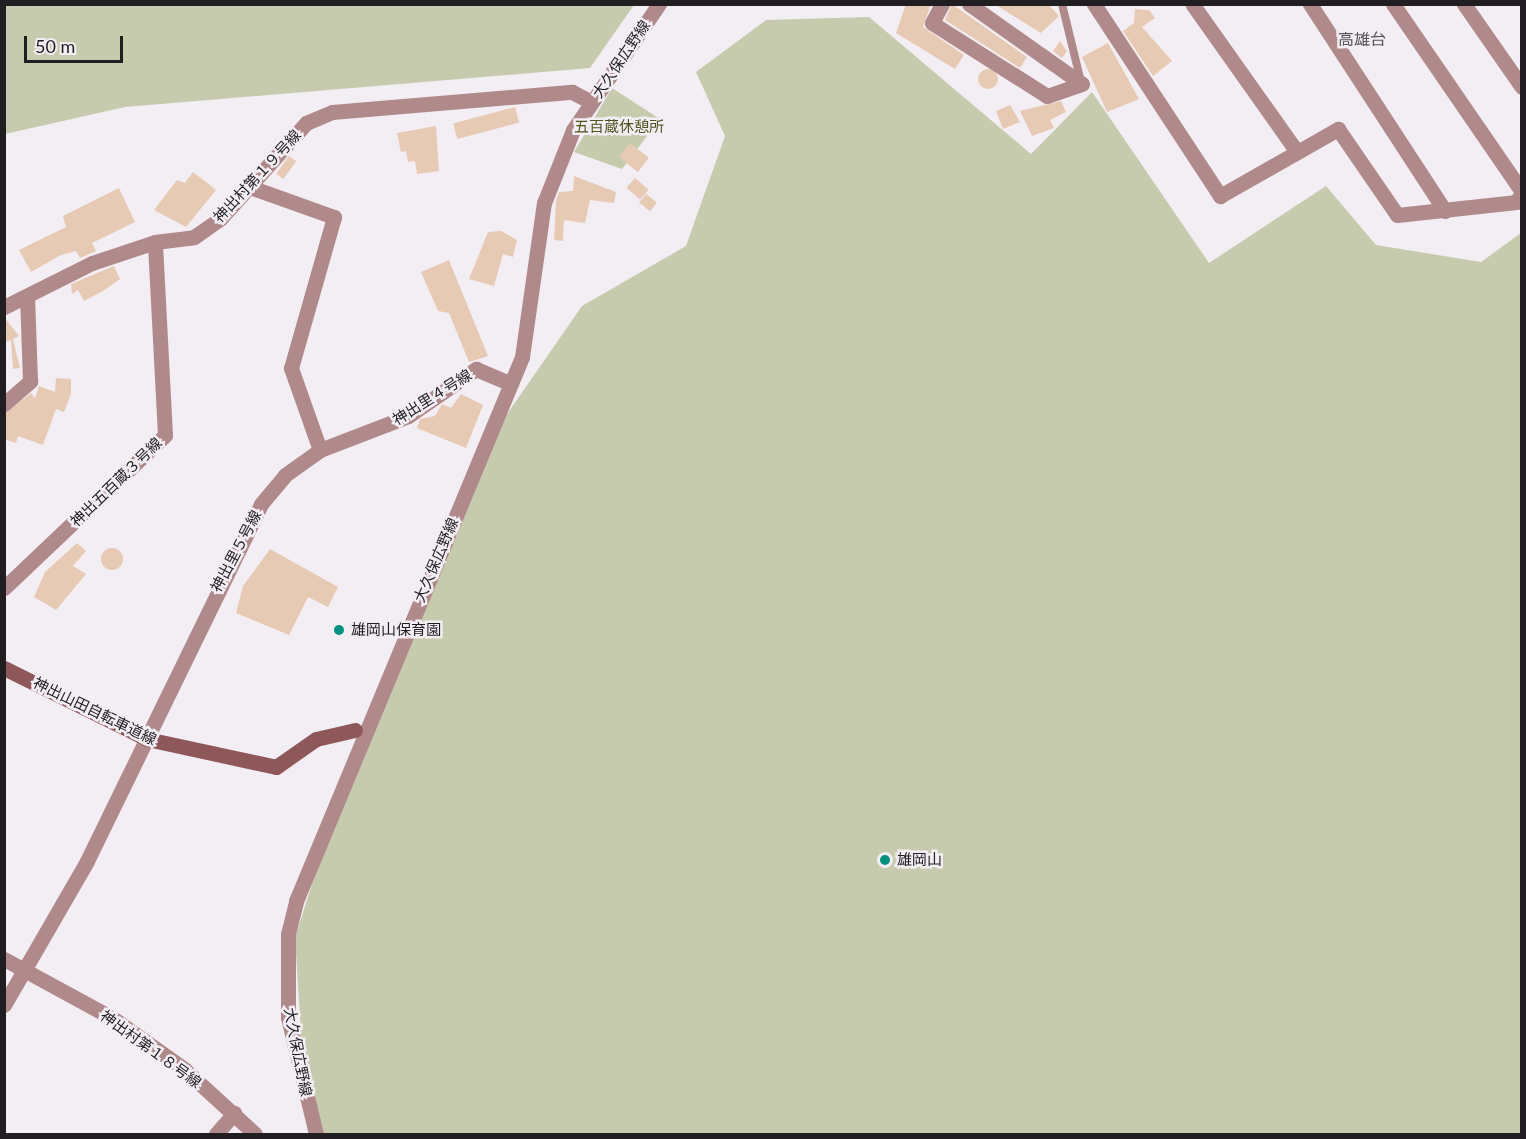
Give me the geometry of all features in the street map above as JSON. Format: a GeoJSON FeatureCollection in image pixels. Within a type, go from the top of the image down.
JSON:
{"type":"FeatureCollection","features":[{"type":"Feature","properties":{"kind":"main road","name":"神出山田自転車道線"},"geometry":{"type":"LineString","coordinates":[[4,668],[147,739],[276,767],[316,739],[360,729]]}},
{"type":"Feature","properties":{"kind":"street","name":"大久保広野線"},"geometry":{"type":"LineString","coordinates":[[316,1134],[288,1017],[288,934],[322,830],[360,729],[511,384],[534,292],[544,203],[573,130],[658,4]]}},
{"type":"Feature","properties":{"kind":"street"},"geometry":{"type":"LineString","coordinates":[[942,4],[932,23],[1047,96],[1082,84]]}},
{"type":"Feature","properties":{"kind":"street"},"geometry":{"type":"LineString","coordinates":[[969,4],[1082,84]]}},
{"type":"Feature","properties":{"kind":"street"},"geometry":{"type":"LineString","coordinates":[[1094,4],[1220,196],[1338,129],[1397,215],[1516,202],[1521,192],[1393,4]]}},
{"type":"Feature","properties":{"kind":"street"},"geometry":{"type":"LineString","coordinates":[[1310,4],[1445,211]]}},
{"type":"Feature","properties":{"kind":"street"},"geometry":{"type":"LineString","coordinates":[[1464,4],[1521,87]]}},
{"type":"Feature","properties":{"kind":"street"},"geometry":{"type":"LineString","coordinates":[[1192,5],[1297,152]]}},
{"type":"Feature","properties":{"kind":"street","name":"神出村第１９号線"},"geometry":{"type":"LineString","coordinates":[[4,307],[92,263],[155,242],[194,237],[220,219],[247,186],[306,123],[332,112],[572,92],[592,102]]}},
{"type":"Feature","properties":{"kind":"street"},"geometry":{"type":"LineString","coordinates":[[247,186],[334,217],[291,368],[320,450]]}},
{"type":"Feature","properties":{"kind":"street","name":"神出五百蔵３号線"},"geometry":{"type":"LineString","coordinates":[[4,588],[165,435],[161,278],[155,242]]}},
{"type":"Feature","properties":{"kind":"street"},"geometry":{"type":"LineString","coordinates":[[4,404],[30,381],[27,297]]}},
{"type":"Feature","properties":{"kind":"street","name":"神出里４号線"},"geometry":{"type":"LineString","coordinates":[[320,450],[408,416],[477,369],[511,384]]}},
{"type":"Feature","properties":{"kind":"street","name":"神出里５号線"},"geometry":{"type":"LineString","coordinates":[[4,1005],[147,739],[195,631],[261,504],[285,475],[320,450]]}},
{"type":"Feature","properties":{"kind":"street","name":"神出村第１８号線"},"geometry":{"type":"LineString","coordinates":[[4,959],[114,1019],[234,1113],[255,1134]]}},
{"type":"Feature","properties":{"kind":"street"},"geometry":{"type":"LineString","coordinates":[[216,1134],[234,1113]]}},
{"type":"Feature","properties":{"kind":"lane"},"geometry":{"type":"LineString","coordinates":[[1062,4],[1082,84]]}},
{"type":"Feature","properties":{"kind":"green space"},"geometry":{"type":"Polygon","coordinates":[[[4,5],[634,5],[590,68],[125,107],[5,134],[4,5]]]}},
{"type":"Feature","properties":{"kind":"green space"},"geometry":{"type":"Polygon","coordinates":[[[869,17],[1031,154],[1092,92],[1209,263],[1326,186],[1376,245],[1481,262],[1521,233],[1521,1134],[319,1134],[305,1096],[295,938],[328,833],[503,420],[582,306],[686,246],[725,136],[696,72],[766,20],[869,17]]]}},
{"type":"Feature","properties":{"kind":"green space","name":"五百蔵休憩所"},"geometry":{"type":"Polygon","coordinates":[[[612,88],[660,119],[622,169],[574,152],[612,88]]]}},
{"type":"Feature","properties":{"kind":"building"},"geometry":{"type":"Polygon","coordinates":[[[906,4],[931,4],[923,27],[964,55],[955,69],[896,33],[906,4]]]}},
{"type":"Feature","properties":{"kind":"building"},"geometry":{"type":"Polygon","coordinates":[[[952,4],[1027,57],[1020,68],[945,20],[952,4]]]}},
{"type":"Feature","properties":{"kind":"building"},"geometry":{"type":"Polygon","coordinates":[[[994,4],[1048,4],[1059,16],[1041,33],[994,4]]]}},
{"type":"Feature","properties":{"kind":"building"},"geometry":{"type":"Polygon","coordinates":[[[1135,9],[1149,10],[1155,18],[1142,27],[1172,61],[1153,76],[1123,31],[1134,23],[1135,9]]]}},
{"type":"Feature","properties":{"kind":"building"},"geometry":{"type":"Polygon","coordinates":[[[1060,41],[1067,51],[1062,58],[1053,51],[1060,41]]]}},
{"type":"Feature","properties":{"kind":"building"},"geometry":{"type":"Polygon","coordinates":[[[1108,43],[1139,99],[1107,112],[1082,57],[1108,43]]]}},
{"type":"Feature","properties":{"kind":"building"},"geometry":{"type":"Polygon","coordinates":[[[988,69],[995,72],[998,79],[995,86],[988,89],[981,86],[978,79],[981,72],[988,69]]]}},
{"type":"Feature","properties":{"kind":"building"},"geometry":{"type":"Polygon","coordinates":[[[1061,101],[1066,112],[1050,120],[1054,128],[1032,136],[1020,111],[1061,101]]]}},
{"type":"Feature","properties":{"kind":"building"},"geometry":{"type":"Polygon","coordinates":[[[1010,105],[1020,122],[1003,129],[996,111],[1010,105]]]}},
{"type":"Feature","properties":{"kind":"building"},"geometry":{"type":"Polygon","coordinates":[[[515,107],[519,122],[457,139],[453,124],[515,107]]]}},
{"type":"Feature","properties":{"kind":"building"},"geometry":{"type":"Polygon","coordinates":[[[436,126],[439,171],[417,174],[415,161],[408,162],[406,151],[401,152],[397,133],[436,126]]]}},
{"type":"Feature","properties":{"kind":"building"},"geometry":{"type":"Polygon","coordinates":[[[630,143],[649,158],[638,172],[619,157],[630,143]]]}},
{"type":"Feature","properties":{"kind":"building"},"geometry":{"type":"Polygon","coordinates":[[[289,156],[296,161],[283,179],[276,174],[289,156]]]}},
{"type":"Feature","properties":{"kind":"building"},"geometry":{"type":"Polygon","coordinates":[[[193,172],[216,190],[186,227],[154,210],[177,180],[185,183],[193,172]]]}},
{"type":"Feature","properties":{"kind":"building"},"geometry":{"type":"Polygon","coordinates":[[[574,176],[616,192],[614,203],[590,200],[585,223],[564,220],[563,241],[554,240],[556,201],[559,192],[573,191],[574,176]]]}},
{"type":"Feature","properties":{"kind":"building"},"geometry":{"type":"Polygon","coordinates":[[[635,178],[649,190],[640,200],[626,188],[635,178]]]}},
{"type":"Feature","properties":{"kind":"building"},"geometry":{"type":"Polygon","coordinates":[[[119,188],[135,222],[92,243],[96,251],[80,258],[76,251],[61,255],[31,272],[19,250],[66,227],[63,216],[119,188]]]}},
{"type":"Feature","properties":{"kind":"building"},"geometry":{"type":"Polygon","coordinates":[[[646,194],[657,203],[650,211],[639,203],[646,194]]]}},
{"type":"Feature","properties":{"kind":"building"},"geometry":{"type":"Polygon","coordinates":[[[501,231],[517,240],[513,257],[503,254],[494,286],[469,279],[488,232],[501,231]]]}},
{"type":"Feature","properties":{"kind":"building"},"geometry":{"type":"Polygon","coordinates":[[[449,260],[488,356],[469,362],[449,313],[438,311],[421,272],[449,260]]]}},
{"type":"Feature","properties":{"kind":"building"},"geometry":{"type":"Polygon","coordinates":[[[114,266],[120,279],[103,291],[84,301],[78,290],[72,294],[71,284],[114,266]]]}},
{"type":"Feature","properties":{"kind":"building"},"geometry":{"type":"Polygon","coordinates":[[[4,317],[19,336],[13,339],[20,368],[13,369],[11,340],[4,342],[4,317]]]}},
{"type":"Feature","properties":{"kind":"building"},"geometry":{"type":"Polygon","coordinates":[[[56,378],[71,379],[71,394],[64,412],[56,409],[43,445],[18,436],[16,443],[4,439],[4,414],[31,393],[35,398],[39,386],[55,392],[56,378]]]}},
{"type":"Feature","properties":{"kind":"building"},"geometry":{"type":"Polygon","coordinates":[[[461,394],[483,405],[466,448],[417,428],[420,419],[435,416],[442,404],[451,408],[461,394]]]}},
{"type":"Feature","properties":{"kind":"building"},"geometry":{"type":"Polygon","coordinates":[[[77,543],[86,551],[73,566],[86,574],[56,610],[34,597],[45,572],[77,543]]]}},
{"type":"Feature","properties":{"kind":"building"},"geometry":{"type":"Polygon","coordinates":[[[112,548],[120,551],[123,559],[120,567],[112,570],[104,567],[101,559],[104,551],[112,548]]]}},
{"type":"Feature","properties":{"kind":"building"},"geometry":{"type":"Polygon","coordinates":[[[270,549],[338,587],[328,607],[308,597],[289,635],[236,613],[243,586],[270,549]]]}},
{"type":"Feature","properties":{"kind":"place","name":"雄岡山保育園"},"geometry":{"type":"Point","coordinates":[339,630]}},
{"type":"Feature","properties":{"kind":"place","name":"雄岡山"},"geometry":{"type":"Point","coordinates":[885,860]}},
{"type":"Feature","properties":{"kind":"district","name":"高雄台"},"geometry":{"type":"Point","coordinates":[1362,39]}}]}
